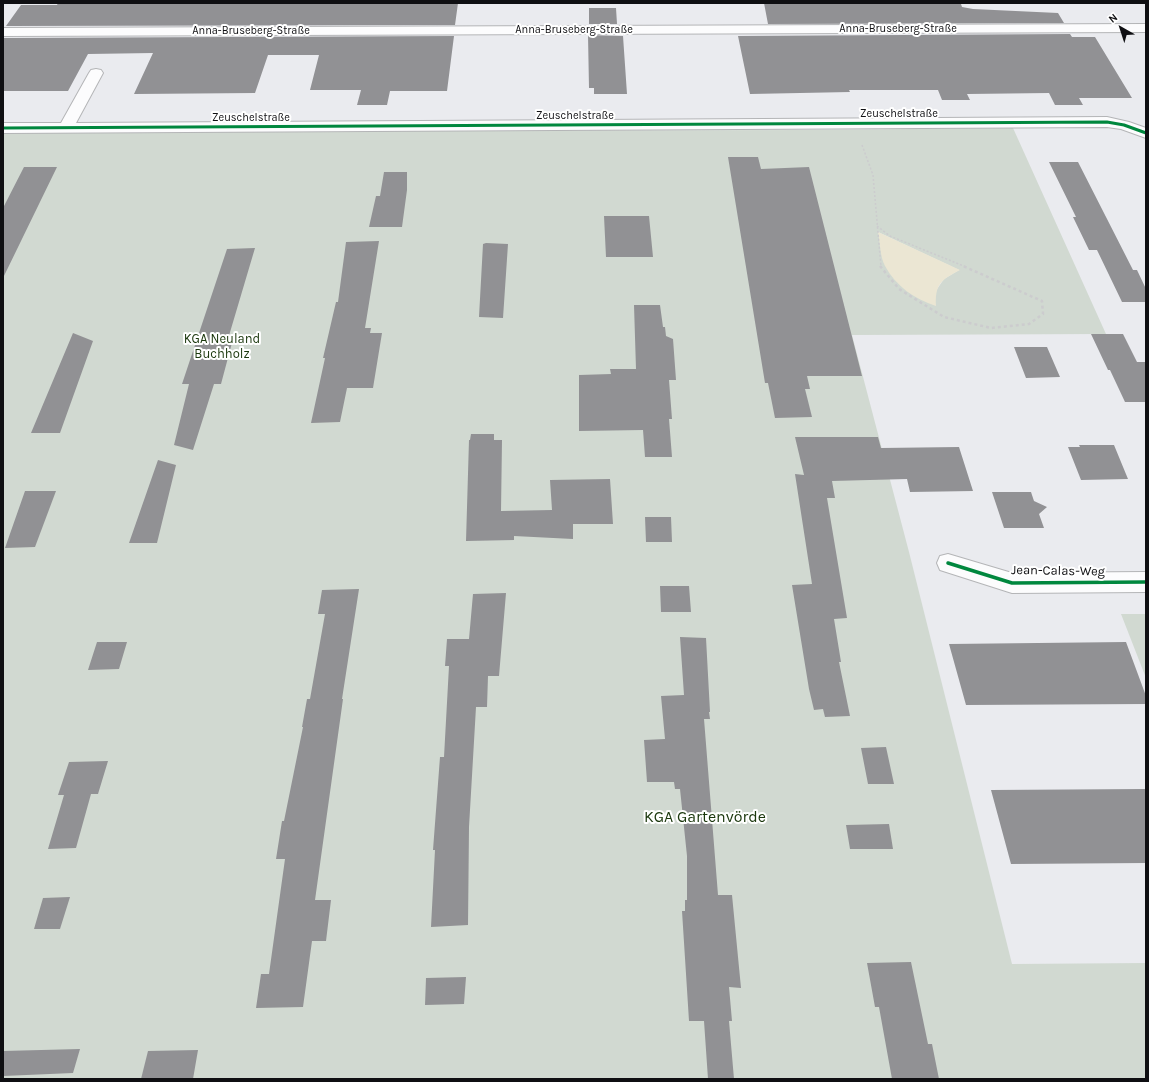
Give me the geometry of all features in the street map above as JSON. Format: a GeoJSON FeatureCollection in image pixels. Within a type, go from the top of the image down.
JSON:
{"type":"FeatureCollection","features":[{"type":"Feature","properties":{"kind":"street","name":"Anna-Bruseberg-Straße"},"geometry":{"type":"LineString","coordinates":[[3,32],[1146,28]]}},
{"type":"Feature","properties":{"kind":"street"},"geometry":{"type":"LineString","coordinates":[[66,128],[96,73]]}},
{"type":"Feature","properties":{"kind":"street","name":"Zeuschelstraße"},"geometry":{"type":"LineString","coordinates":[[3,128],[1107,122],[1124,125],[1146,133]]}},
{"type":"Feature","properties":{"kind":"street","name":"Jean-Calas-Weg"},"geometry":{"type":"LineString","coordinates":[[948,563],[1012,583],[1146,582]]}},
{"type":"Feature","properties":{"kind":"path"},"geometry":{"type":"LineString","coordinates":[[854,124],[873,175],[876,226],[880,266],[899,289],[944,317],[991,328],[1030,324],[1044,314],[1042,302],[997,280],[890,236],[876,226]]}},
{"type":"Feature","properties":{"kind":"green space"},"geometry":{"type":"Polygon","coordinates":[[[1013,128],[1106,334],[852,335],[909,552],[1012,964],[1146,963],[1146,1079],[3,1079],[3,131],[806,130],[1013,128]],[[878,232],[935,292],[944,279],[959,270],[878,232]]]}},
{"type":"Feature","properties":{"kind":"green space"},"geometry":{"type":"Polygon","coordinates":[[[1121,614],[1146,614],[1146,678],[1121,614]]]}},
{"type":"Feature","properties":{"kind":"sand"},"geometry":{"type":"Polygon","coordinates":[[[878,232],[960,270],[940,284],[937,292],[936,306],[913,296],[900,286],[889,273],[883,262],[878,232]]]}},
{"type":"Feature","properties":{"kind":"building"},"geometry":{"type":"Polygon","coordinates":[[[58,3],[458,3],[455,25],[6,26],[21,5],[57,5],[58,3]]]}},
{"type":"Feature","properties":{"kind":"building"},"geometry":{"type":"Polygon","coordinates":[[[764,3],[961,4],[962,7],[973,9],[1058,13],[1064,23],[768,24],[764,3]]]}},
{"type":"Feature","properties":{"kind":"building"},"geometry":{"type":"Polygon","coordinates":[[[589,8],[616,8],[617,24],[589,24],[589,8]]]}},
{"type":"Feature","properties":{"kind":"building"},"geometry":{"type":"Polygon","coordinates":[[[1070,34],[1072,37],[1095,37],[1132,98],[1079,98],[1083,105],[1055,105],[1049,93],[967,94],[970,100],[942,100],[938,90],[849,90],[850,92],[750,94],[738,36],[1070,34]]]}},
{"type":"Feature","properties":{"kind":"building"},"geometry":{"type":"Polygon","coordinates":[[[588,35],[623,36],[627,94],[594,94],[594,88],[589,88],[588,35]]]}},
{"type":"Feature","properties":{"kind":"building"},"geometry":{"type":"Polygon","coordinates":[[[454,36],[447,91],[390,91],[387,105],[357,105],[361,90],[310,90],[319,55],[268,55],[255,93],[134,94],[153,53],[88,54],[68,91],[3,91],[3,38],[454,36]]]}},
{"type":"Feature","properties":{"kind":"building"},"geometry":{"type":"Polygon","coordinates":[[[728,157],[758,157],[761,169],[809,167],[862,376],[807,376],[810,389],[805,389],[812,417],[775,418],[768,383],[765,383],[728,157]]]}},
{"type":"Feature","properties":{"kind":"building"},"geometry":{"type":"Polygon","coordinates":[[[1049,162],[1078,162],[1133,270],[1137,270],[1146,289],[1146,302],[1122,302],[1097,250],[1089,250],[1073,217],[1076,217],[1049,162]]]}},
{"type":"Feature","properties":{"kind":"building"},"geometry":{"type":"Polygon","coordinates":[[[24,167],[57,167],[3,278],[3,208],[24,167]]]}},
{"type":"Feature","properties":{"kind":"building"},"geometry":{"type":"Polygon","coordinates":[[[384,172],[407,172],[407,190],[402,227],[369,227],[376,196],[380,196],[384,172]]]}},
{"type":"Feature","properties":{"kind":"building"},"geometry":{"type":"Polygon","coordinates":[[[604,216],[649,216],[653,257],[606,257],[604,216]]]}},
{"type":"Feature","properties":{"kind":"building"},"geometry":{"type":"Polygon","coordinates":[[[379,241],[365,328],[371,328],[370,333],[382,333],[373,388],[347,388],[340,422],[311,423],[325,358],[323,358],[336,302],[338,302],[346,242],[379,241]]]}},
{"type":"Feature","properties":{"kind":"building"},"geometry":{"type":"Polygon","coordinates":[[[483,244],[508,244],[503,318],[479,317],[483,244]]]}},
{"type":"Feature","properties":{"kind":"building"},"geometry":{"type":"Polygon","coordinates":[[[255,248],[228,339],[233,339],[221,384],[214,384],[193,450],[174,445],[189,384],[182,384],[227,249],[255,248]]]}},
{"type":"Feature","properties":{"kind":"building"},"geometry":{"type":"Polygon","coordinates":[[[634,305],[660,305],[663,327],[665,327],[666,336],[673,339],[676,380],[669,380],[672,419],[669,419],[672,457],[645,457],[643,430],[579,431],[579,375],[611,374],[610,369],[636,369],[634,305]]]}},
{"type":"Feature","properties":{"kind":"building"},"geometry":{"type":"Polygon","coordinates":[[[73,333],[93,341],[60,433],[31,433],[73,333]]]}},
{"type":"Feature","properties":{"kind":"building"},"geometry":{"type":"Polygon","coordinates":[[[1091,334],[1123,334],[1137,362],[1146,362],[1146,402],[1125,402],[1091,334]]]}},
{"type":"Feature","properties":{"kind":"building"},"geometry":{"type":"Polygon","coordinates":[[[1014,347],[1047,347],[1060,377],[1026,378],[1014,347]]]}},
{"type":"Feature","properties":{"kind":"building"},"geometry":{"type":"Polygon","coordinates":[[[471,434],[494,434],[494,440],[502,440],[501,511],[552,510],[550,480],[610,479],[613,524],[573,524],[573,539],[514,536],[514,540],[466,541],[469,440],[471,434]]]}},
{"type":"Feature","properties":{"kind":"building"},"geometry":{"type":"Polygon","coordinates":[[[795,437],[878,437],[881,448],[959,447],[973,491],[910,492],[907,479],[832,481],[835,498],[827,498],[847,618],[834,619],[841,662],[839,662],[850,716],[825,717],[823,709],[814,710],[809,689],[792,585],[812,584],[795,474],[804,475],[795,437]]]}},
{"type":"Feature","properties":{"kind":"building"},"geometry":{"type":"Polygon","coordinates":[[[1079,445],[1114,445],[1128,479],[1081,480],[1068,447],[1080,447],[1079,445]]]}},
{"type":"Feature","properties":{"kind":"building"},"geometry":{"type":"Polygon","coordinates":[[[158,460],[176,465],[157,543],[129,543],[158,460]]]}},
{"type":"Feature","properties":{"kind":"building"},"geometry":{"type":"Polygon","coordinates":[[[25,491],[56,491],[35,547],[5,548],[25,491]]]}},
{"type":"Feature","properties":{"kind":"building"},"geometry":{"type":"Polygon","coordinates":[[[992,492],[1031,492],[1034,501],[1047,507],[1039,514],[1044,528],[1004,528],[992,492]]]}},
{"type":"Feature","properties":{"kind":"building"},"geometry":{"type":"Polygon","coordinates":[[[645,517],[671,517],[672,542],[646,542],[645,517]]]}},
{"type":"Feature","properties":{"kind":"building"},"geometry":{"type":"Polygon","coordinates":[[[660,586],[689,586],[691,612],[661,612],[660,586]]]}},
{"type":"Feature","properties":{"kind":"building"},"geometry":{"type":"Polygon","coordinates":[[[359,589],[342,699],[315,900],[331,900],[326,941],[312,941],[303,1007],[256,1008],[261,974],[269,974],[285,859],[276,859],[282,821],[284,821],[303,727],[307,699],[310,699],[325,614],[318,614],[322,590],[359,589]]]}},
{"type":"Feature","properties":{"kind":"building"},"geometry":{"type":"Polygon","coordinates":[[[506,593],[499,676],[488,676],[487,707],[476,707],[469,827],[468,925],[431,927],[435,850],[433,850],[440,757],[444,757],[449,666],[445,666],[447,639],[469,639],[473,594],[506,593]]]}},
{"type":"Feature","properties":{"kind":"building"},"geometry":{"type":"Polygon","coordinates":[[[680,637],[706,638],[710,719],[704,719],[718,895],[732,895],[741,988],[729,987],[732,1021],[729,1021],[734,1079],[708,1079],[704,1021],[689,1021],[682,911],[685,911],[685,900],[687,900],[687,856],[680,789],[675,789],[674,782],[647,782],[644,740],[665,739],[661,696],[684,695],[680,637]]]}},
{"type":"Feature","properties":{"kind":"building"},"geometry":{"type":"Polygon","coordinates":[[[97,642],[127,642],[119,669],[88,670],[97,642]]]}},
{"type":"Feature","properties":{"kind":"building"},"geometry":{"type":"Polygon","coordinates":[[[1126,642],[1146,696],[1146,704],[966,705],[949,644],[1126,642]]]}},
{"type":"Feature","properties":{"kind":"building"},"geometry":{"type":"Polygon","coordinates":[[[886,747],[894,784],[868,784],[861,748],[886,747]]]}},
{"type":"Feature","properties":{"kind":"building"},"geometry":{"type":"Polygon","coordinates":[[[108,761],[98,794],[91,794],[76,848],[48,849],[64,795],[58,795],[69,762],[108,761]]]}},
{"type":"Feature","properties":{"kind":"building"},"geometry":{"type":"Polygon","coordinates":[[[1146,789],[1146,863],[1011,864],[991,790],[1146,789]]]}},
{"type":"Feature","properties":{"kind":"building"},"geometry":{"type":"Polygon","coordinates":[[[889,824],[893,849],[850,849],[846,825],[889,824]]]}},
{"type":"Feature","properties":{"kind":"building"},"geometry":{"type":"Polygon","coordinates":[[[70,897],[60,929],[34,929],[43,898],[70,897]]]}},
{"type":"Feature","properties":{"kind":"building"},"geometry":{"type":"Polygon","coordinates":[[[911,962],[928,1044],[932,1044],[939,1079],[892,1079],[879,1007],[875,1007],[867,963],[911,962]]]}},
{"type":"Feature","properties":{"kind":"building"},"geometry":{"type":"Polygon","coordinates":[[[466,977],[464,1004],[425,1005],[426,978],[466,977]]]}},
{"type":"Feature","properties":{"kind":"building"},"geometry":{"type":"Polygon","coordinates":[[[80,1049],[73,1073],[3,1076],[3,1051],[80,1049]]]}},
{"type":"Feature","properties":{"kind":"building"},"geometry":{"type":"Polygon","coordinates":[[[198,1050],[193,1079],[141,1079],[148,1051],[198,1050]]]}},
{"type":"Feature","properties":{"kind":"cycle path"},"geometry":{"type":"LineString","coordinates":[[3,128],[1107,122],[1124,125],[1146,133]]}},
{"type":"Feature","properties":{"kind":"cycle path"},"geometry":{"type":"LineString","coordinates":[[948,563],[1012,583],[1146,582]]}},
{"type":"Feature","properties":{"kind":"park label","name":"KGA Neuland Buchholz"},"geometry":{"type":"Point","coordinates":[222,346]}},
{"type":"Feature","properties":{"kind":"park label","name":"KGA Gartenvörde"},"geometry":{"type":"Point","coordinates":[705,817]}}]}
